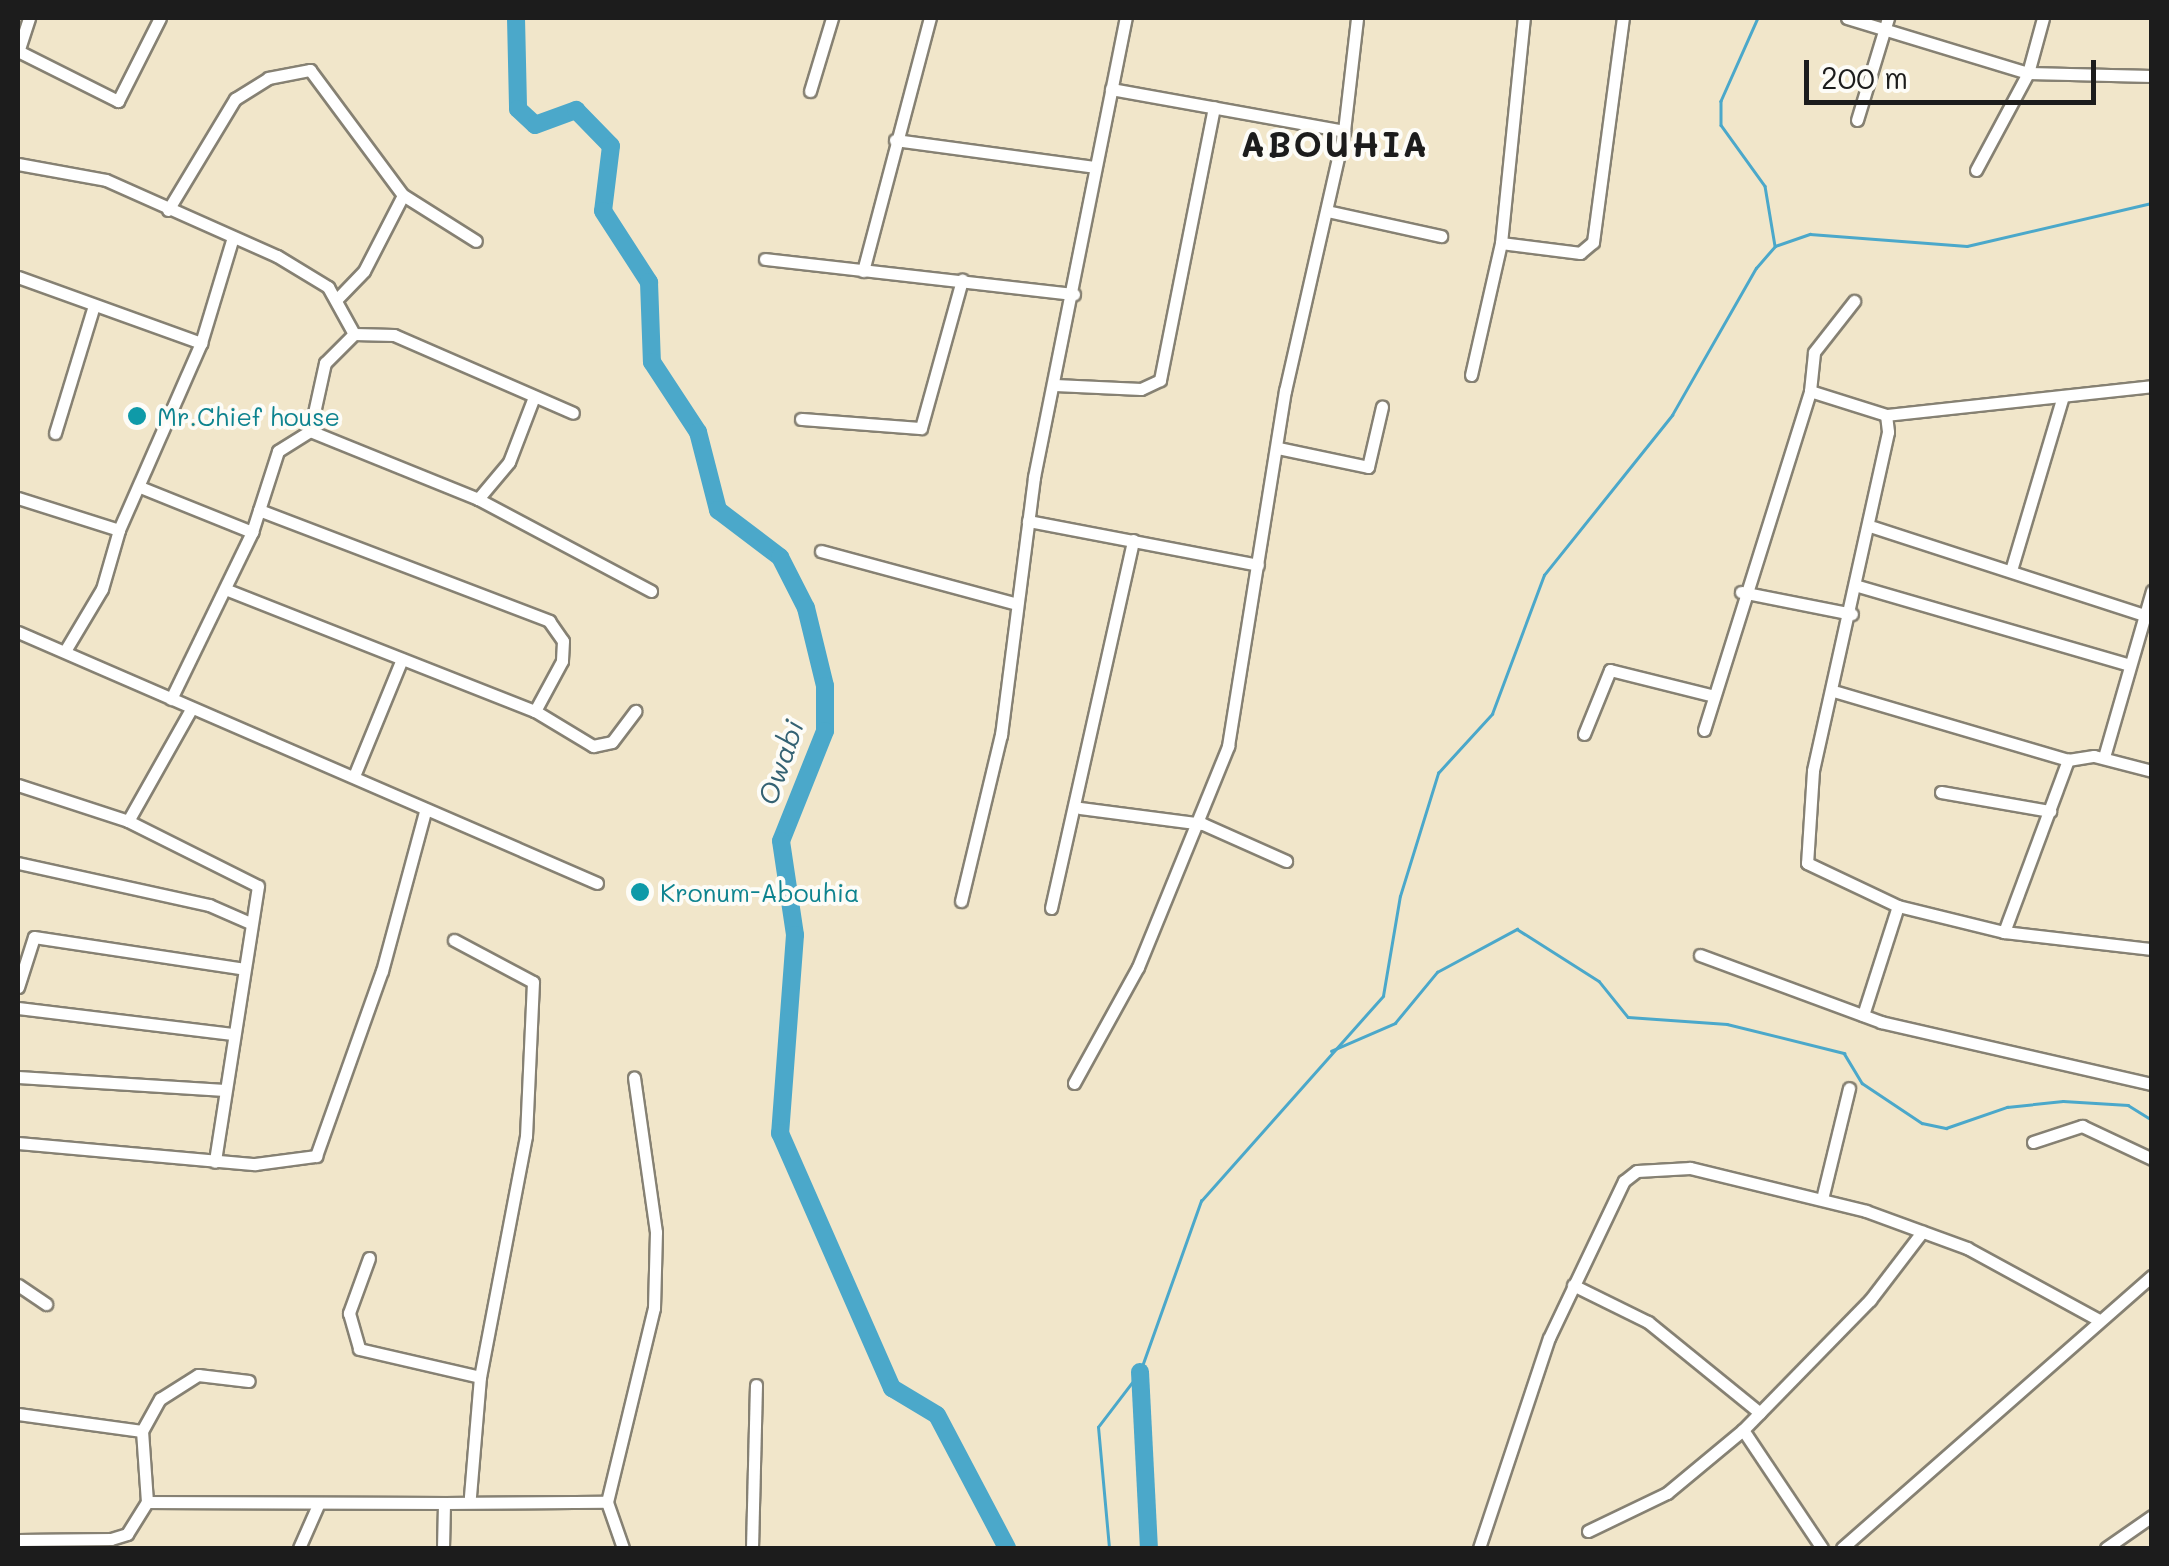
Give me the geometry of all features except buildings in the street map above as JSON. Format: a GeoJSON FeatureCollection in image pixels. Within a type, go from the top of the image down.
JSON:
{"type":"FeatureCollection","features":[{"type":"Feature","properties":{"kind":"street"},"geometry":{"type":"LineString","coordinates":[[24,20],[18,51],[118,101],[160,18]]}},
{"type":"Feature","properties":{"kind":"street"},"geometry":{"type":"LineString","coordinates":[[810,92],[832,18]]}},
{"type":"Feature","properties":{"kind":"street"},"geometry":{"type":"LineString","coordinates":[[864,271],[895,140],[930,18]]}},
{"type":"Feature","properties":{"kind":"street"},"geometry":{"type":"LineString","coordinates":[[962,901],[1001,735],[1028,521],[1126,18]]}},
{"type":"Feature","properties":{"kind":"street"},"geometry":{"type":"LineString","coordinates":[[1074,1083],[1203,824],[1236,710],[1278,448],[1344,131],[1357,18]]}},
{"type":"Feature","properties":{"kind":"street"},"geometry":{"type":"LineString","coordinates":[[1471,374],[1501,243],[1524,18]]}},
{"type":"Feature","properties":{"kind":"street"},"geometry":{"type":"LineString","coordinates":[[1501,243],[1580,253],[1593,242],[1623,18]]}},
{"type":"Feature","properties":{"kind":"street"},"geometry":{"type":"LineString","coordinates":[[1847,18],[1886,24],[2028,73],[2152,76]]}},
{"type":"Feature","properties":{"kind":"street"},"geometry":{"type":"LineString","coordinates":[[1976,170],[2028,73],[2043,18]]}},
{"type":"Feature","properties":{"kind":"street"},"geometry":{"type":"LineString","coordinates":[[1857,120],[1886,24]]}},
{"type":"Feature","properties":{"kind":"street"},"geometry":{"type":"LineString","coordinates":[[168,210],[235,99],[306,70],[404,196],[476,241]]}},
{"type":"Feature","properties":{"kind":"street"},"geometry":{"type":"LineString","coordinates":[[1111,89],[1344,131]]}},
{"type":"Feature","properties":{"kind":"street"},"geometry":{"type":"LineString","coordinates":[[1055,385],[1141,389],[1160,380],[1214,107]]}},
{"type":"Feature","properties":{"kind":"street"},"geometry":{"type":"LineString","coordinates":[[895,140],[1094,168]]}},
{"type":"Feature","properties":{"kind":"street"},"geometry":{"type":"LineString","coordinates":[[18,164],[106,180],[232,240],[277,256],[338,298],[354,334]]}},
{"type":"Feature","properties":{"kind":"street"},"geometry":{"type":"LineString","coordinates":[[338,298],[404,196]]}},
{"type":"Feature","properties":{"kind":"street"},"geometry":{"type":"LineString","coordinates":[[1326,211],[1441,236]]}},
{"type":"Feature","properties":{"kind":"street"},"geometry":{"type":"LineString","coordinates":[[66,651],[102,589],[119,530],[201,342],[232,240]]}},
{"type":"Feature","properties":{"kind":"street"},"geometry":{"type":"LineString","coordinates":[[764,259],[1074,294]]}},
{"type":"Feature","properties":{"kind":"street"},"geometry":{"type":"LineString","coordinates":[[18,277],[92,309],[201,342]]}},
{"type":"Feature","properties":{"kind":"street"},"geometry":{"type":"LineString","coordinates":[[802,418],[921,428],[962,280]]}},
{"type":"Feature","properties":{"kind":"street"},"geometry":{"type":"LineString","coordinates":[[1704,730],[1742,592],[1810,391],[1814,352],[1854,301]]}},
{"type":"Feature","properties":{"kind":"street"},"geometry":{"type":"LineString","coordinates":[[55,433],[92,309]]}},
{"type":"Feature","properties":{"kind":"street"},"geometry":{"type":"LineString","coordinates":[[171,699],[252,532],[278,451],[310,431],[324,363],[354,334],[394,335],[573,413]]}},
{"type":"Feature","properties":{"kind":"street"},"geometry":{"type":"LineString","coordinates":[[1810,391],[1886,415],[2152,386]]}},
{"type":"Feature","properties":{"kind":"street"},"geometry":{"type":"LineString","coordinates":[[2012,567],[2063,396]]}},
{"type":"Feature","properties":{"kind":"street"},"geometry":{"type":"LineString","coordinates":[[478,499],[510,462],[534,397]]}},
{"type":"Feature","properties":{"kind":"street"},"geometry":{"type":"LineString","coordinates":[[1278,448],[1368,468],[1382,406]]}},
{"type":"Feature","properties":{"kind":"street"},"geometry":{"type":"LineString","coordinates":[[1886,415],[1873,528],[1838,692],[1813,770],[1803,852],[1807,864],[1898,906],[2004,932],[2152,949]]}},
{"type":"Feature","properties":{"kind":"street"},"geometry":{"type":"LineString","coordinates":[[310,431],[478,499],[652,591]]}},
{"type":"Feature","properties":{"kind":"street"},"geometry":{"type":"LineString","coordinates":[[140,487],[252,532]]}},
{"type":"Feature","properties":{"kind":"street"},"geometry":{"type":"LineString","coordinates":[[18,498],[119,530]]}},
{"type":"Feature","properties":{"kind":"street"},"geometry":{"type":"LineString","coordinates":[[258,510],[550,621],[564,640],[562,662],[535,712]]}},
{"type":"Feature","properties":{"kind":"street"},"geometry":{"type":"LineString","coordinates":[[1028,521],[1258,564]]}},
{"type":"Feature","properties":{"kind":"street"},"geometry":{"type":"LineString","coordinates":[[1873,528],[2012,567],[2140,614]]}},
{"type":"Feature","properties":{"kind":"street"},"geometry":{"type":"LineString","coordinates":[[1051,908],[1080,808],[1133,540]]}},
{"type":"Feature","properties":{"kind":"street"},"geometry":{"type":"LineString","coordinates":[[821,551],[1016,604]]}},
{"type":"Feature","properties":{"kind":"street"},"geometry":{"type":"LineString","coordinates":[[1858,586],[2126,664]]}},
{"type":"Feature","properties":{"kind":"street"},"geometry":{"type":"LineString","coordinates":[[225,589],[535,712],[602,746],[635,711]]}},
{"type":"Feature","properties":{"kind":"street"},"geometry":{"type":"LineString","coordinates":[[2104,757],[2140,614],[2152,590]]}},
{"type":"Feature","properties":{"kind":"street"},"geometry":{"type":"LineString","coordinates":[[1742,592],[1852,614]]}},
{"type":"Feature","properties":{"kind":"street"},"geometry":{"type":"LineString","coordinates":[[18,632],[354,776],[425,812],[597,883]]}},
{"type":"Feature","properties":{"kind":"street"},"geometry":{"type":"LineString","coordinates":[[354,776],[402,659]]}},
{"type":"Feature","properties":{"kind":"street"},"geometry":{"type":"LineString","coordinates":[[1584,734],[1610,670],[1714,696]]}},
{"type":"Feature","properties":{"kind":"street"},"geometry":{"type":"LineString","coordinates":[[1838,692],[2068,760],[2104,757],[2152,771]]}},
{"type":"Feature","properties":{"kind":"street"},"geometry":{"type":"LineString","coordinates":[[128,820],[191,709]]}},
{"type":"Feature","properties":{"kind":"street"},"geometry":{"type":"LineString","coordinates":[[2004,932],[2068,760]]}},
{"type":"Feature","properties":{"kind":"street"},"geometry":{"type":"LineString","coordinates":[[18,785],[128,820],[256,882],[240,968],[216,1162]]}},
{"type":"Feature","properties":{"kind":"street"},"geometry":{"type":"LineString","coordinates":[[1942,792],[2050,811]]}},
{"type":"Feature","properties":{"kind":"street"},"geometry":{"type":"LineString","coordinates":[[1080,808],[1203,824],[1286,861]]}},
{"type":"Feature","properties":{"kind":"street"},"geometry":{"type":"LineString","coordinates":[[18,1144],[216,1162],[306,1160],[329,1135],[425,812]]}},
{"type":"Feature","properties":{"kind":"street"},"geometry":{"type":"LineString","coordinates":[[18,863],[210,905],[250,923]]}},
{"type":"Feature","properties":{"kind":"street"},"geometry":{"type":"LineString","coordinates":[[1863,1016],[1898,906]]}},
{"type":"Feature","properties":{"kind":"street"},"geometry":{"type":"LineString","coordinates":[[18,988],[34,937],[240,968]]}},
{"type":"Feature","properties":{"kind":"street"},"geometry":{"type":"LineString","coordinates":[[454,940],[533,982],[526,1136],[480,1377],[470,1497]]}},
{"type":"Feature","properties":{"kind":"street"},"geometry":{"type":"LineString","coordinates":[[1700,955],[1863,1016],[2152,1084]]}},
{"type":"Feature","properties":{"kind":"street"},"geometry":{"type":"LineString","coordinates":[[18,1008],[232,1034]]}},
{"type":"Feature","properties":{"kind":"street"},"geometry":{"type":"LineString","coordinates":[[18,1077],[225,1090]]}},
{"type":"Feature","properties":{"kind":"street"},"geometry":{"type":"LineString","coordinates":[[623,1548],[607,1502],[654,1308],[656,1232],[634,1078]]}},
{"type":"Feature","properties":{"kind":"street"},"geometry":{"type":"LineString","coordinates":[[1822,1199],[1849,1088]]}},
{"type":"Feature","properties":{"kind":"street"},"geometry":{"type":"LineString","coordinates":[[2033,1142],[2082,1126],[2152,1159]]}},
{"type":"Feature","properties":{"kind":"street"},"geometry":{"type":"LineString","coordinates":[[1480,1548],[1573,1285],[1624,1181],[1638,1171],[1690,1168],[1822,1199],[1922,1232],[2099,1320]]}},
{"type":"Feature","properties":{"kind":"street"},"geometry":{"type":"LineString","coordinates":[[1588,1532],[1667,1493],[1744,1430],[1922,1232]]}},
{"type":"Feature","properties":{"kind":"street"},"geometry":{"type":"LineString","coordinates":[[369,1258],[349,1313],[359,1349],[480,1377]]}},
{"type":"Feature","properties":{"kind":"street"},"geometry":{"type":"LineString","coordinates":[[1842,1548],[2152,1276]]}},
{"type":"Feature","properties":{"kind":"street"},"geometry":{"type":"LineString","coordinates":[[18,1284],[46,1304]]}},
{"type":"Feature","properties":{"kind":"street"},"geometry":{"type":"LineString","coordinates":[[1573,1285],[1648,1322],[1760,1414]]}},
{"type":"Feature","properties":{"kind":"street"},"geometry":{"type":"LineString","coordinates":[[18,1540],[111,1539],[127,1534],[147,1502],[142,1431],[160,1399],[198,1375],[249,1381]]}},
{"type":"Feature","properties":{"kind":"street"},"geometry":{"type":"LineString","coordinates":[[752,1548],[756,1386]]}},
{"type":"Feature","properties":{"kind":"street"},"geometry":{"type":"LineString","coordinates":[[18,1414],[142,1431]]}},
{"type":"Feature","properties":{"kind":"street"},"geometry":{"type":"LineString","coordinates":[[1744,1430],[1822,1548]]}},
{"type":"Feature","properties":{"kind":"street"},"geometry":{"type":"LineString","coordinates":[[147,1502],[318,1505],[444,1503],[470,1497],[607,1502]]}},
{"type":"Feature","properties":{"kind":"street"},"geometry":{"type":"LineString","coordinates":[[444,1503],[444,1548]]}},
{"type":"Feature","properties":{"kind":"street"},"geometry":{"type":"LineString","coordinates":[[280,1504],[303,1526]]}},
{"type":"Feature","properties":{"kind":"street"},"geometry":{"type":"LineString","coordinates":[[299,1548],[303,1526],[318,1505]]}},
{"type":"Feature","properties":{"kind":"street"},"geometry":{"type":"LineString","coordinates":[[2106,1548],[2152,1516]]}},
{"type":"Feature","properties":{"kind":"waterway","name":"Owabi"},"geometry":{"type":"LineString","coordinates":[[516,18],[518,109],[535,125],[576,110],[611,146],[603,211],[649,282],[652,362],[698,432],[718,510],[780,557],[806,608],[825,686],[825,731],[781,841],[795,935],[780,1133],[892,1388],[937,1415],[1007,1548]]}},
{"type":"Feature","properties":{"kind":"waterway"},"geometry":{"type":"LineString","coordinates":[[1758,18],[1721,101],[1721,125],[1765,186],[1775,246]]}},
{"type":"Feature","properties":{"kind":"waterway"},"geometry":{"type":"LineString","coordinates":[[1109,1548],[1098,1427],[1140,1372],[1201,1201],[1383,996],[1400,896],[1438,773],[1492,714],[1544,575],[1672,415],[1756,268],[1775,246],[1810,234],[1967,246],[2152,203]]}},
{"type":"Feature","properties":{"kind":"waterway"},"geometry":{"type":"LineString","coordinates":[[1331,1051],[1395,1023],[1437,972],[1517,929],[1599,981],[1628,1017],[1727,1024],[1844,1053],[1862,1083],[1922,1123],[1946,1128],[2007,1107],[2063,1101],[2128,1105],[2152,1120]]}},
{"type":"Feature","properties":{"kind":"waterway"},"geometry":{"type":"LineString","coordinates":[[1140,1372],[1149,1548]]}},
{"type":"Feature","properties":{"kind":"place","name":"Mr.Chief house"},"geometry":{"type":"Point","coordinates":[137,416]}},
{"type":"Feature","properties":{"kind":"place","name":"Kronum-Abouhia"},"geometry":{"type":"Point","coordinates":[640,892]}},
{"type":"Feature","properties":{"kind":"district","name":"ABOUHIA"},"geometry":{"type":"Point","coordinates":[1335,143]}}]}
